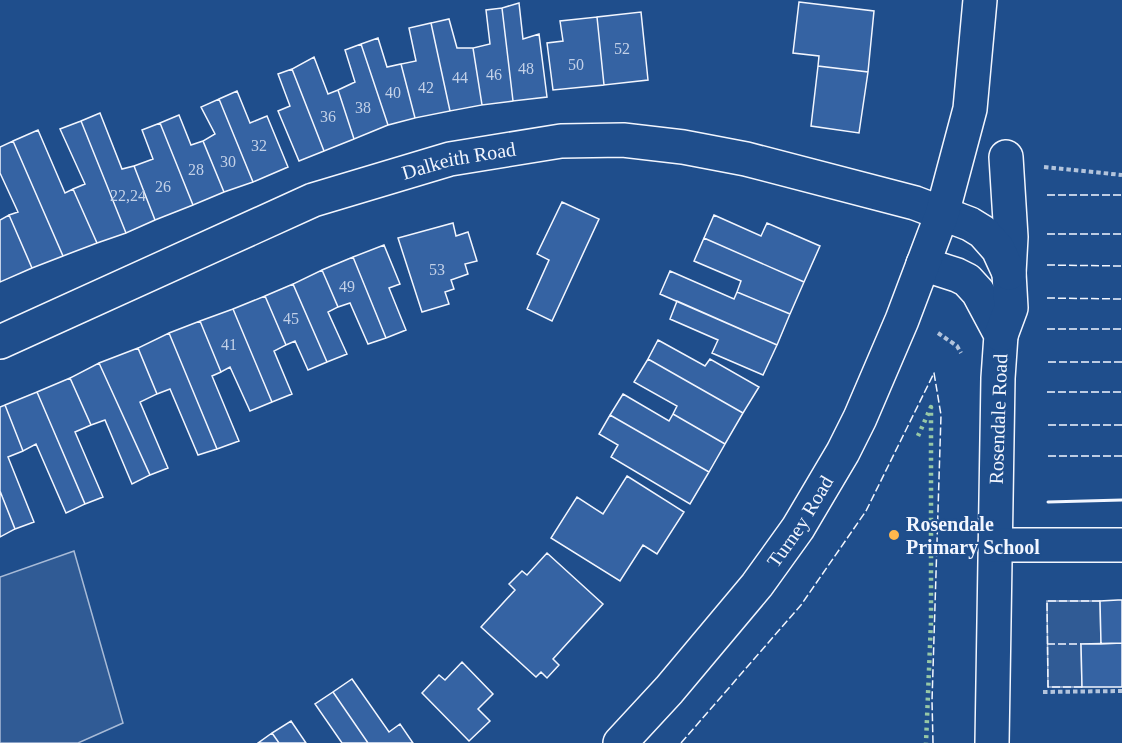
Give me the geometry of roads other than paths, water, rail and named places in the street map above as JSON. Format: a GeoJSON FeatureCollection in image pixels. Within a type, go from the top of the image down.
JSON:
{"type":"FeatureCollection","features":[{"type":"Feature","properties":{"kind":"street"},"geometry":{"type":"LineString","coordinates":[[923,264],[942,214],[970,109],[980,0]]}},
{"type":"Feature","properties":{"kind":"street","name":"Dalkeith Road"},"geometry":{"type":"LineString","coordinates":[[0,342],[313,200],[450,159],[561,141],[623,140],[683,147],[746,159],[915,203],[970,224],[983,232],[998,249],[1009,273]]}},
{"type":"Feature","properties":{"kind":"street"},"geometry":{"type":"LineString","coordinates":[[1001,335],[1011,308],[1009,273],[1011,237],[1007,161]]}},
{"type":"Feature","properties":{"kind":"street","name":"Rosendale Road"},"geometry":{"type":"LineString","coordinates":[[923,264],[967,280],[978,292],[1001,335],[998,378],[992,743]]}},
{"type":"Feature","properties":{"kind":"street","name":"Turney Road"},"geometry":{"type":"LineString","coordinates":[[620,743],[669,690],[742,603],[798,528],[843,452],[864,409],[923,264]]}},
{"type":"Feature","properties":{"kind":"street"},"geometry":{"type":"LineString","coordinates":[[995,545],[1122,546]]}},
{"type":"Feature","properties":{"kind":"place","name":"Rosendale Primary School"},"geometry":{"type":"Point","coordinates":[894,535]}}]}
